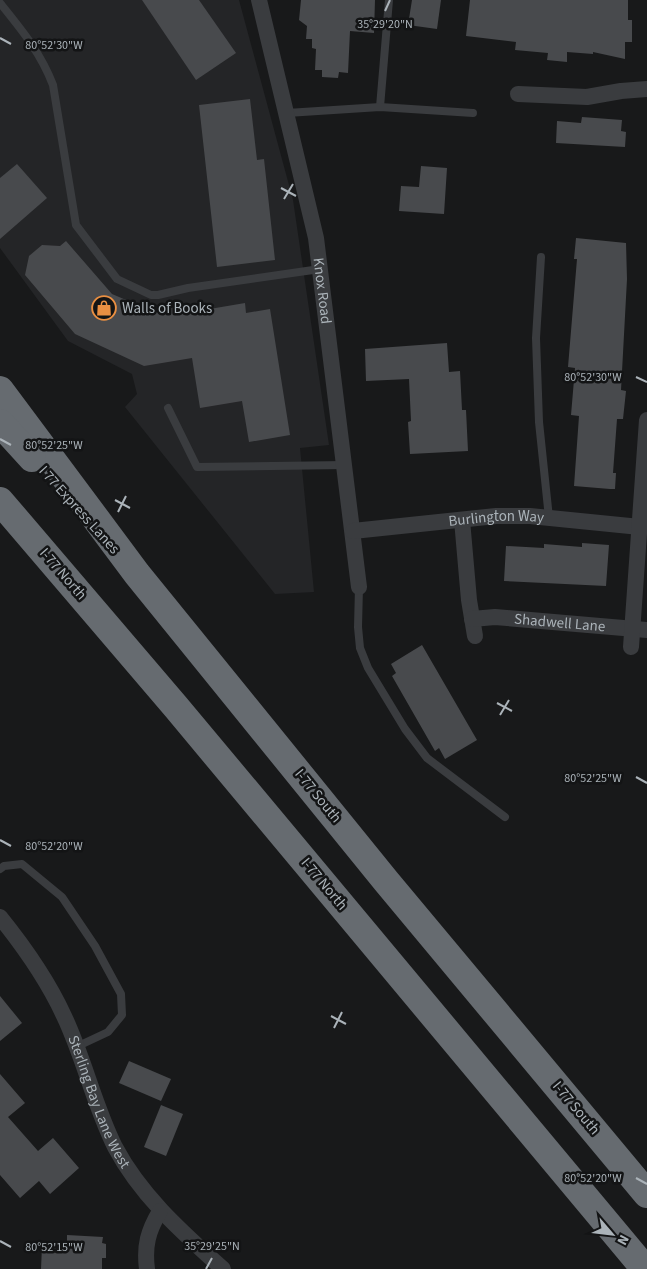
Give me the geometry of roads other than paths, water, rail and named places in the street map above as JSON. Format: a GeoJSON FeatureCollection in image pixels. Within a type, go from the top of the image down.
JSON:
{"type":"FeatureCollection","features":[{"type":"Feature","properties":{"kind":"highway","name":"I-77 South"},"geometry":{"type":"LineString","coordinates":[[0,390],[137,574],[386,880],[647,1194]]}},
{"type":"Feature","properties":{"kind":"highway","name":"I 77 Express Lanes"},"geometry":{"type":"LineString","coordinates":[[0,424],[137,574]]}},
{"type":"Feature","properties":{"kind":"highway","name":"I-77 North"},"geometry":{"type":"LineString","coordinates":[[0,501],[176,707],[645,1269]]}},
{"type":"Feature","properties":{"kind":"street","name":"Knox Road"},"geometry":{"type":"LineString","coordinates":[[259,0],[316,238],[359,586]]}},
{"type":"Feature","properties":{"kind":"street"},"geometry":{"type":"LineString","coordinates":[[518,94],[587,97],[621,90],[647,90]]}},
{"type":"Feature","properties":{"kind":"street"},"geometry":{"type":"LineString","coordinates":[[631,647],[640,629],[640,527],[647,420]]}},
{"type":"Feature","properties":{"kind":"street","name":"Burlington Way"},"geometry":{"type":"LineString","coordinates":[[353,531],[496,516],[548,518],[640,527]]}},
{"type":"Feature","properties":{"kind":"street"},"geometry":{"type":"LineString","coordinates":[[462,520],[475,636]]}},
{"type":"Feature","properties":{"kind":"street","name":"Shadwell Lane"},"geometry":{"type":"LineString","coordinates":[[472,619],[495,617],[640,629]]}},
{"type":"Feature","properties":{"kind":"street","name":"Sterling Bay Lane West"},"geometry":{"type":"LineString","coordinates":[[0,917],[27,950],[49,986],[76,1047],[115,1146],[134,1177],[160,1211],[222,1269]]}},
{"type":"Feature","properties":{"kind":"street"},"geometry":{"type":"LineString","coordinates":[[147,1269],[146,1242],[149,1229],[160,1211]]}},
{"type":"Feature","properties":{"kind":"lane"},"geometry":{"type":"LineString","coordinates":[[380,107],[388,0]]}},
{"type":"Feature","properties":{"kind":"lane"},"geometry":{"type":"LineString","coordinates":[[0,3],[38,52],[46,66],[53,85],[76,226],[117,280],[151,295],[158,296],[188,288],[320,269]]}},
{"type":"Feature","properties":{"kind":"lane"},"geometry":{"type":"LineString","coordinates":[[287,113],[380,107],[474,113]]}},
{"type":"Feature","properties":{"kind":"lane"},"geometry":{"type":"LineString","coordinates":[[541,257],[536,338],[539,422],[548,518]]}},
{"type":"Feature","properties":{"kind":"lane"},"geometry":{"type":"LineString","coordinates":[[168,408],[197,467],[345,465]]}},
{"type":"Feature","properties":{"kind":"lane"},"geometry":{"type":"LineString","coordinates":[[359,586],[358,627],[360,648],[368,668],[405,729],[428,758],[505,818]]}},
{"type":"Feature","properties":{"kind":"lane"},"geometry":{"type":"LineString","coordinates":[[0,869],[4,866],[22,864],[62,897],[95,946],[120,994],[122,1015],[108,1032],[76,1047]]}},
{"type":"Feature","properties":{"kind":"place","name":"Walls of Books"},"geometry":{"type":"Point","coordinates":[104,308]}}]}
